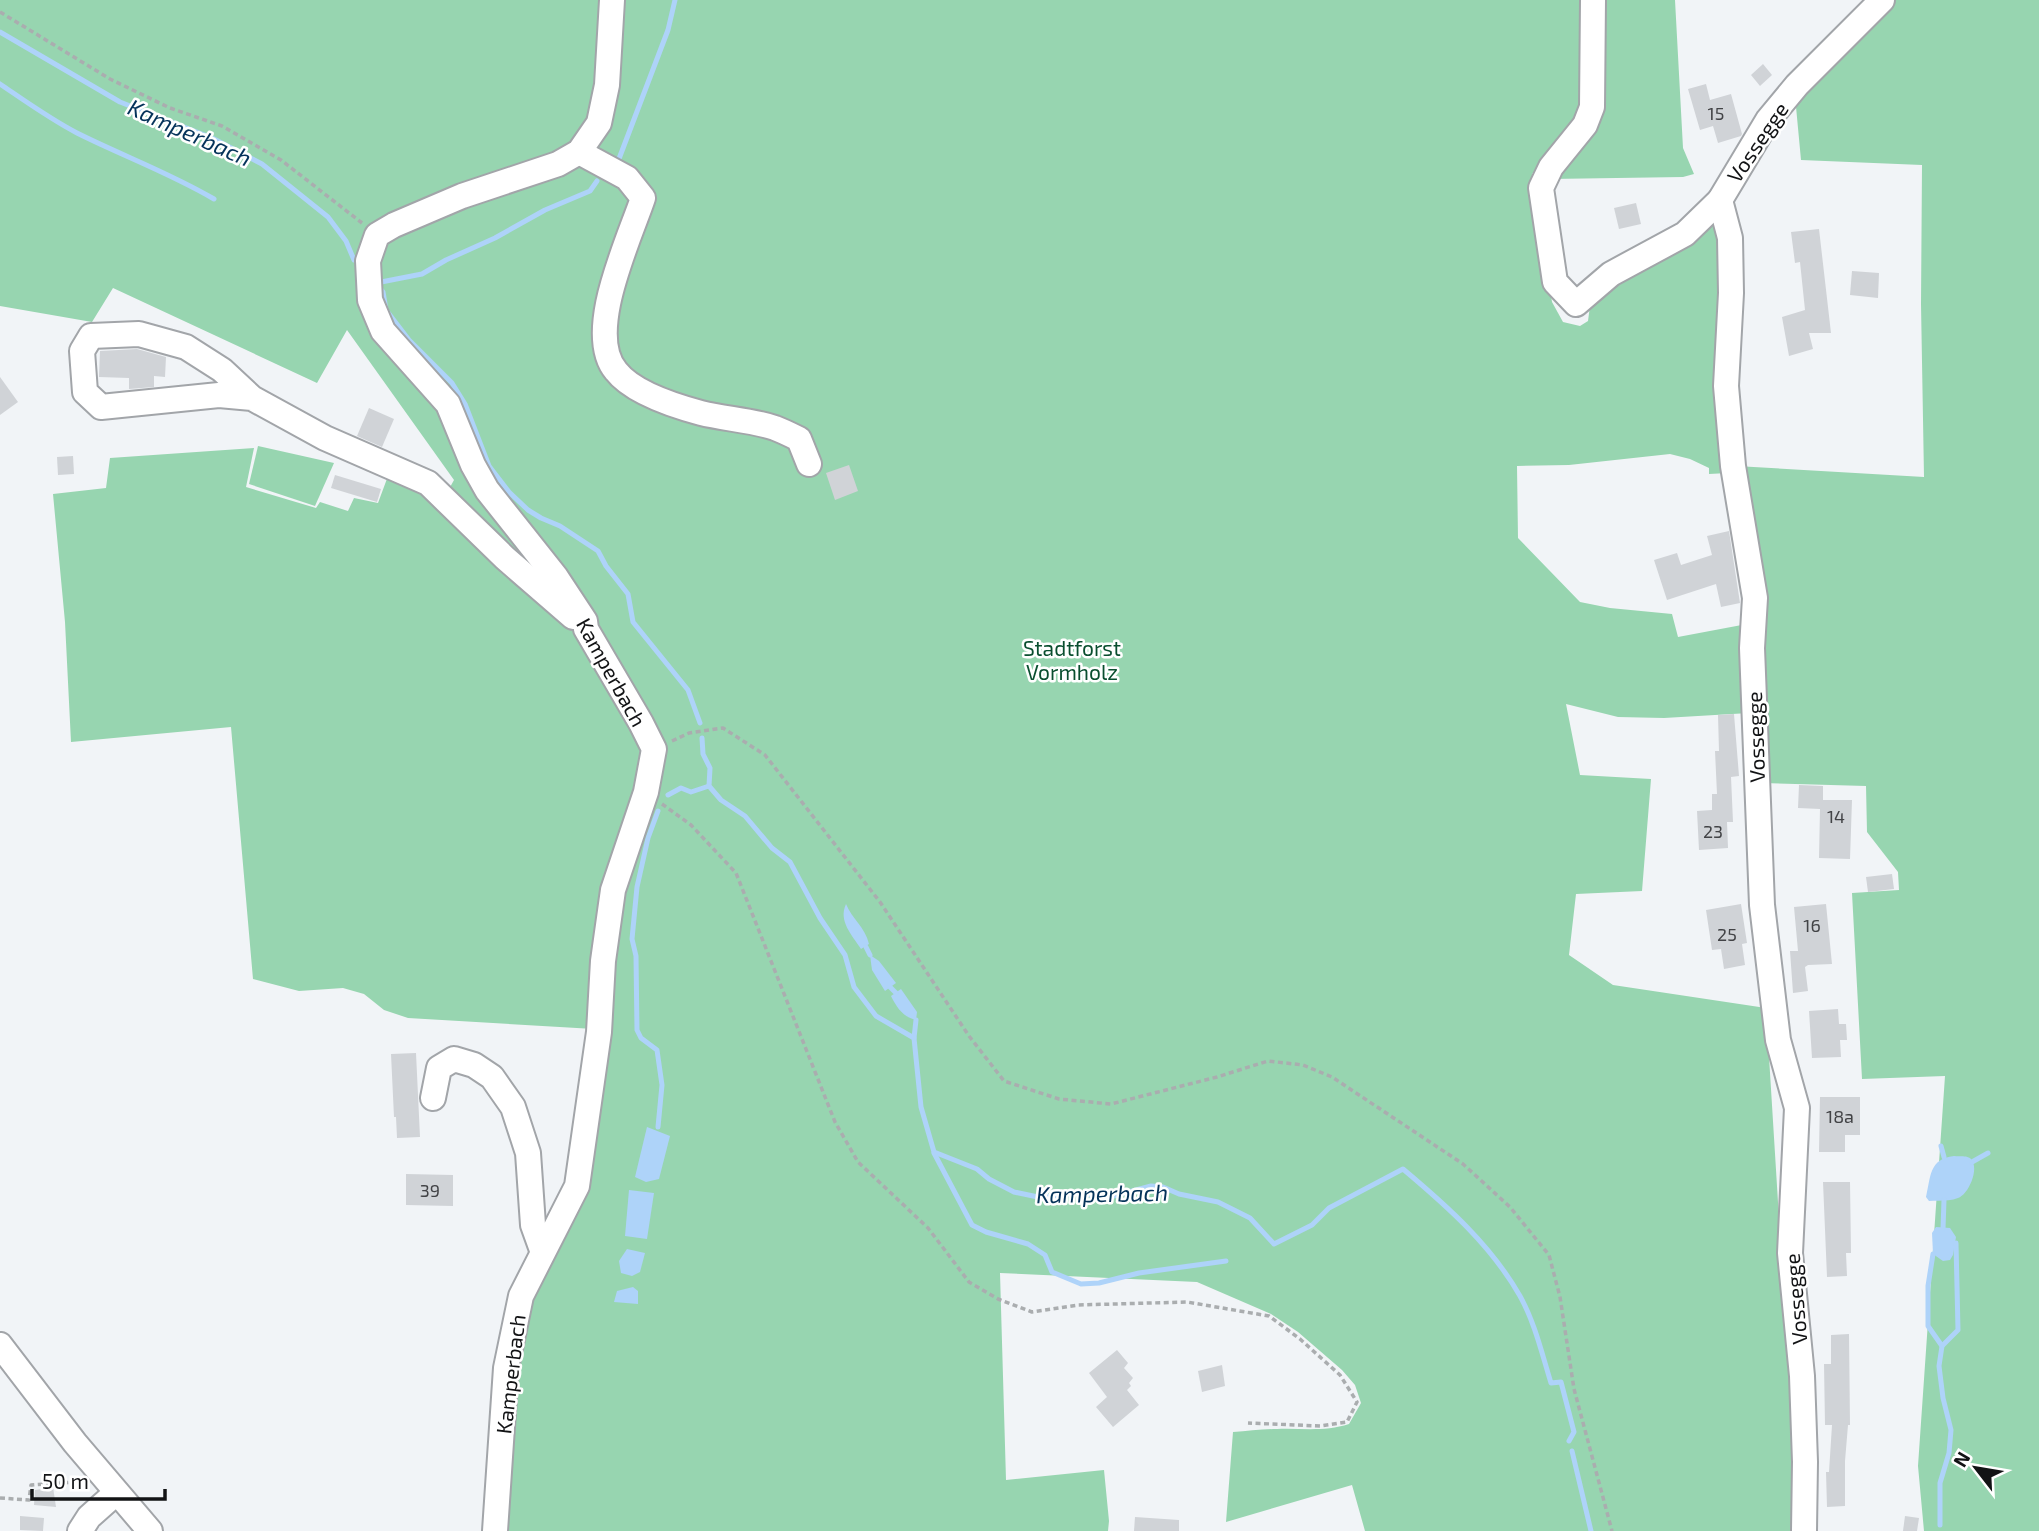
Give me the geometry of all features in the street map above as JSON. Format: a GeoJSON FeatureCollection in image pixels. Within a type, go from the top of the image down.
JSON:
{"type":"FeatureCollection","features":[{"type":"Feature","properties":{"kind":"street"},"geometry":{"type":"LineString","coordinates":[[377,235],[462,196],[558,164],[579,152],[599,123],[607,85],[612,0]]}},
{"type":"Feature","properties":{"kind":"street"},"geometry":{"type":"LineString","coordinates":[[1593,0],[1592,107],[1585,125],[1551,167],[1541,188],[1555,282],[1576,304],[1611,274],[1685,234],[1720,200]]}},
{"type":"Feature","properties":{"kind":"street","name":"Vossegge"},"geometry":{"type":"LineString","coordinates":[[1804,1531],[1802,1376],[1790,1253],[1797,1108],[1778,1040],[1762,905],[1752,648],[1755,598],[1732,466],[1726,386],[1731,293],[1730,238],[1720,200],[1768,120],[1797,85],[1882,0]]}},
{"type":"Feature","properties":{"kind":"street"},"geometry":{"type":"LineString","coordinates":[[579,152],[627,178],[643,198],[608,300],[604,326],[608,357],[616,372],[645,393],[663,401],[702,413],[774,428],[799,439],[809,464]]}},
{"type":"Feature","properties":{"kind":"street","name":"Kamperbach"},"geometry":{"type":"LineString","coordinates":[[377,235],[368,261],[368,287],[370,300],[383,331],[448,404],[486,491],[556,577],[584,621],[654,749],[646,792],[613,890],[603,961],[599,1032],[576,1186],[521,1296],[506,1368],[495,1531]]}},
{"type":"Feature","properties":{"kind":"street"},"geometry":{"type":"LineString","coordinates":[[251,398],[219,395],[101,407],[85,392],[82,351],[91,336],[139,334],[186,347],[222,370],[251,398],[325,439],[428,483],[505,558],[586,629]]}},
{"type":"Feature","properties":{"kind":"street"},"geometry":{"type":"LineString","coordinates":[[433,1098],[439,1068],[454,1059],[474,1065],[492,1077],[513,1107],[528,1153],[533,1225],[542,1250]]}},
{"type":"Feature","properties":{"kind":"street"},"geometry":{"type":"LineString","coordinates":[[0,1345],[31,1388],[150,1531]]}},
{"type":"Feature","properties":{"kind":"street"},"geometry":{"type":"LineString","coordinates":[[80,1531],[89,1517],[116,1493]]}},
{"type":"Feature","properties":{"kind":"path"},"geometry":{"type":"LineString","coordinates":[[0,12],[110,79],[170,108],[222,126],[281,160],[377,235]]}},
{"type":"Feature","properties":{"kind":"path"},"geometry":{"type":"LineString","coordinates":[[654,749],[689,733],[723,728],[765,755],[880,902],[969,1036],[1003,1081],[1059,1099],[1111,1104],[1268,1061],[1303,1065],[1332,1076],[1463,1164],[1510,1207],[1549,1255],[1560,1297],[1574,1389],[1612,1531]]}},
{"type":"Feature","properties":{"kind":"path"},"geometry":{"type":"LineString","coordinates":[[646,792],[691,825],[736,873],[835,1122],[859,1162],[928,1228],[969,1282],[998,1299],[1032,1312],[1078,1305],[1187,1301],[1269,1316],[1300,1339],[1340,1375],[1357,1402],[1347,1422],[1320,1426],[1248,1423]]}},
{"type":"Feature","properties":{"kind":"path"},"geometry":{"type":"LineString","coordinates":[[0,1498],[29,1500],[31,1485],[76,1482]]}},
{"type":"Feature","properties":{"kind":"green space","name":"Stadtforst Vormholz"},"geometry":{"type":"Polygon","coordinates":[[[0,0],[1586,0],[1585,105],[1557,150],[1532,174],[1552,302],[1563,322],[1580,326],[1588,321],[1590,306],[1598,295],[1713,221],[1724,232],[1728,473],[1709,474],[1709,468],[1670,454],[1569,465],[1517,466],[1518,538],[1580,602],[1672,614],[1678,637],[1747,624],[1749,713],[1664,718],[1618,717],[1566,704],[1580,775],[1651,779],[1642,891],[1576,894],[1569,955],[1613,985],[1766,1008],[1793,1445],[1795,1531],[1365,1531],[1352,1485],[1226,1522],[1233,1432],[1322,1429],[1349,1424],[1361,1403],[1355,1385],[1342,1370],[1298,1332],[1271,1314],[1197,1282],[1000,1273],[1006,1480],[1104,1470],[1108,1531],[499,1531],[522,1302],[580,1188],[644,743],[594,1029],[408,1018],[384,1010],[364,994],[343,988],[299,991],[253,979],[231,727],[71,742],[65,622],[53,494],[106,488],[110,458],[254,448],[246,487],[316,508],[320,502],[348,511],[354,498],[378,503],[388,476],[444,498],[454,480],[347,330],[317,383],[113,288],[92,322],[0,306],[0,0]]]}},
{"type":"Feature","properties":{"kind":"green space"},"geometry":{"type":"Polygon","coordinates":[[[1598,0],[1675,0],[1683,148],[1694,174],[1683,177],[1550,179],[1593,132],[1598,0]]]}},
{"type":"Feature","properties":{"kind":"green space"},"geometry":{"type":"Polygon","coordinates":[[[1890,0],[2039,0],[2039,1531],[1924,1531],[1918,1466],[1945,1076],[1862,1079],[1852,893],[1899,890],[1898,872],[1867,832],[1866,786],[1762,783],[1736,466],[1924,477],[1922,165],[1801,160],[1795,96],[1890,0]]]}},
{"type":"Feature","properties":{"kind":"green space"},"geometry":{"type":"Polygon","coordinates":[[[258,446],[334,463],[315,506],[249,484],[258,446]]]}},
{"type":"Feature","properties":{"kind":"water"},"geometry":{"type":"Polygon","coordinates":[[[846,904],[869,944],[861,949],[845,922],[846,904]]]}},
{"type":"Feature","properties":{"kind":"water"},"geometry":{"type":"Polygon","coordinates":[[[870,955],[879,961],[896,983],[885,991],[872,970],[870,955]]]}},
{"type":"Feature","properties":{"kind":"water"},"geometry":{"type":"Polygon","coordinates":[[[901,989],[917,1012],[916,1020],[907,1017],[891,996],[901,989]]]}},
{"type":"Feature","properties":{"kind":"water"},"geometry":{"type":"Polygon","coordinates":[[[647,1127],[670,1136],[659,1179],[646,1182],[635,1177],[647,1127]]]}},
{"type":"Feature","properties":{"kind":"water"},"geometry":{"type":"Polygon","coordinates":[[[1954,1156],[1967,1157],[1973,1163],[1969,1187],[1962,1196],[1955,1199],[1929,1201],[1926,1197],[1932,1170],[1940,1161],[1954,1156]]]}},
{"type":"Feature","properties":{"kind":"water"},"geometry":{"type":"Polygon","coordinates":[[[629,1190],[654,1193],[647,1239],[625,1236],[629,1190]]]}},
{"type":"Feature","properties":{"kind":"water"},"geometry":{"type":"Polygon","coordinates":[[[1936,1227],[1950,1228],[1956,1237],[1950,1260],[1943,1261],[1933,1254],[1932,1233],[1936,1227]]]}},
{"type":"Feature","properties":{"kind":"water"},"geometry":{"type":"Polygon","coordinates":[[[627,1249],[645,1253],[640,1272],[632,1276],[621,1273],[619,1261],[627,1249]]]}},
{"type":"Feature","properties":{"kind":"water"},"geometry":{"type":"Polygon","coordinates":[[[633,1287],[638,1291],[638,1304],[614,1302],[617,1291],[633,1287]]]}},
{"type":"Feature","properties":{"kind":"building"},"geometry":{"type":"Polygon","coordinates":[[[1763,64],[1772,75],[1760,86],[1751,75],[1763,64]]]}},
{"type":"Feature","properties":{"kind":"building"},"geometry":{"type":"Polygon","coordinates":[[[1706,84],[1710,100],[1731,94],[1741,136],[1718,143],[1713,126],[1700,130],[1688,89],[1706,84]]]}},
{"type":"Feature","properties":{"kind":"building"},"geometry":{"type":"Polygon","coordinates":[[[1636,203],[1641,224],[1619,229],[1614,208],[1636,203]]]}},
{"type":"Feature","properties":{"kind":"building"},"geometry":{"type":"Polygon","coordinates":[[[1819,229],[1831,333],[1809,333],[1813,349],[1789,356],[1782,317],[1805,310],[1800,262],[1795,263],[1791,232],[1819,229]]]}},
{"type":"Feature","properties":{"kind":"building"},"geometry":{"type":"Polygon","coordinates":[[[1852,271],[1879,273],[1878,298],[1850,295],[1852,271]]]}},
{"type":"Feature","properties":{"kind":"building"},"geometry":{"type":"Polygon","coordinates":[[[137,349],[166,357],[165,377],[154,376],[154,387],[129,389],[129,378],[99,377],[100,351],[137,349]]]}},
{"type":"Feature","properties":{"kind":"building"},"geometry":{"type":"Polygon","coordinates":[[[0,377],[18,402],[0,415],[0,377]]]}},
{"type":"Feature","properties":{"kind":"building"},"geometry":{"type":"Polygon","coordinates":[[[369,408],[394,419],[382,447],[357,436],[369,408]]]}},
{"type":"Feature","properties":{"kind":"building"},"geometry":{"type":"Polygon","coordinates":[[[73,456],[74,474],[58,475],[57,457],[73,456]]]}},
{"type":"Feature","properties":{"kind":"building"},"geometry":{"type":"Polygon","coordinates":[[[849,465],[858,491],[835,500],[826,473],[849,465]]]}},
{"type":"Feature","properties":{"kind":"building"},"geometry":{"type":"Polygon","coordinates":[[[335,475],[381,489],[377,502],[331,488],[335,475]]]}},
{"type":"Feature","properties":{"kind":"building"},"geometry":{"type":"Polygon","coordinates":[[[1729,531],[1740,603],[1721,607],[1716,584],[1667,600],[1654,560],[1677,553],[1681,565],[1712,555],[1707,536],[1729,531]]]}},
{"type":"Feature","properties":{"kind":"building"},"geometry":{"type":"Polygon","coordinates":[[[1734,714],[1739,776],[1731,777],[1733,822],[1727,822],[1728,848],[1699,850],[1697,811],[1712,810],[1712,794],[1717,794],[1715,751],[1719,751],[1718,715],[1734,714]]]}},
{"type":"Feature","properties":{"kind":"building"},"geometry":{"type":"Polygon","coordinates":[[[1799,785],[1823,786],[1823,800],[1852,800],[1850,859],[1819,858],[1820,809],[1798,808],[1799,785]]]}},
{"type":"Feature","properties":{"kind":"building"},"geometry":{"type":"Polygon","coordinates":[[[1892,874],[1894,889],[1868,892],[1866,877],[1892,874]]]}},
{"type":"Feature","properties":{"kind":"building"},"geometry":{"type":"Polygon","coordinates":[[[1741,904],[1747,943],[1742,944],[1745,965],[1724,969],[1721,949],[1712,950],[1706,910],[1741,904]]]}},
{"type":"Feature","properties":{"kind":"building"},"geometry":{"type":"Polygon","coordinates":[[[1826,904],[1832,964],[1805,967],[1808,991],[1793,993],[1790,951],[1798,951],[1794,907],[1826,904]]]}},
{"type":"Feature","properties":{"kind":"building"},"geometry":{"type":"Polygon","coordinates":[[[1838,1009],[1839,1024],[1846,1024],[1847,1040],[1840,1040],[1841,1057],[1812,1058],[1809,1011],[1838,1009]]]}},
{"type":"Feature","properties":{"kind":"building"},"geometry":{"type":"Polygon","coordinates":[[[416,1053],[420,1137],[397,1138],[391,1054],[416,1053]]]}},
{"type":"Feature","properties":{"kind":"building"},"geometry":{"type":"Polygon","coordinates":[[[1820,1097],[1860,1097],[1860,1135],[1845,1135],[1845,1152],[1819,1152],[1820,1097]]]}},
{"type":"Feature","properties":{"kind":"building"},"geometry":{"type":"Polygon","coordinates":[[[406,1174],[453,1175],[453,1206],[406,1205],[406,1174]]]}},
{"type":"Feature","properties":{"kind":"building"},"geometry":{"type":"Polygon","coordinates":[[[1823,1182],[1850,1182],[1851,1253],[1846,1253],[1847,1276],[1827,1277],[1823,1182]]]}},
{"type":"Feature","properties":{"kind":"building"},"geometry":{"type":"Polygon","coordinates":[[[1849,1334],[1850,1425],[1845,1461],[1845,1506],[1827,1507],[1826,1472],[1829,1472],[1832,1425],[1825,1425],[1824,1364],[1831,1364],[1831,1335],[1849,1334]]]}},
{"type":"Feature","properties":{"kind":"building"},"geometry":{"type":"Polygon","coordinates":[[[1117,1350],[1128,1363],[1124,1368],[1133,1378],[1127,1390],[1139,1405],[1113,1427],[1096,1407],[1107,1397],[1089,1373],[1117,1350]]]}},
{"type":"Feature","properties":{"kind":"building"},"geometry":{"type":"Polygon","coordinates":[[[1222,1365],[1225,1386],[1202,1392],[1198,1371],[1222,1365]]]}},
{"type":"Feature","properties":{"kind":"building"},"geometry":{"type":"Polygon","coordinates":[[[53,1487],[56,1507],[34,1505],[35,1490],[53,1487]]]}},
{"type":"Feature","properties":{"kind":"building"},"geometry":{"type":"Polygon","coordinates":[[[20,1516],[44,1518],[43,1531],[20,1530],[20,1516]]]}},
{"type":"Feature","properties":{"kind":"building"},"geometry":{"type":"Polygon","coordinates":[[[1905,1516],[1919,1518],[1917,1531],[1903,1531],[1905,1516]]]}},
{"type":"Feature","properties":{"kind":"building"},"geometry":{"type":"Polygon","coordinates":[[[1135,1517],[1179,1520],[1179,1531],[1134,1531],[1135,1517]]]}},
{"type":"Feature","properties":{"kind":"waterway"},"geometry":{"type":"LineString","coordinates":[[617,164],[668,30],[675,0]]}},
{"type":"Feature","properties":{"kind":"waterway","name":"Kamperbach"},"geometry":{"type":"LineString","coordinates":[[0,32],[120,102],[212,138],[262,164],[328,217],[346,241],[354,260]]}},
{"type":"Feature","properties":{"kind":"waterway"},"geometry":{"type":"LineString","coordinates":[[0,84],[77,133],[214,199]]}},
{"type":"Feature","properties":{"kind":"waterway","name":"Kamperbach"},"geometry":{"type":"LineString","coordinates":[[597,181],[590,191],[545,210],[422,274],[376,283],[383,292],[386,310],[409,340],[452,383],[465,404],[489,466],[509,492],[528,510],[560,526],[598,551],[628,594],[633,622],[688,690],[700,723]]}},
{"type":"Feature","properties":{"kind":"waterway","name":"Kamperbach"},"geometry":{"type":"LineString","coordinates":[[702,738],[703,754],[710,768],[709,786],[721,800],[745,816],[772,848],[790,862],[820,918],[845,955],[854,987],[876,1016],[914,1038],[921,1107],[934,1152],[977,1169],[989,1179],[1014,1192],[1038,1197],[1076,1193],[1110,1197],[1151,1186],[1163,1187],[1179,1194],[1218,1202],[1250,1218],[1274,1244],[1312,1225],[1329,1208],[1403,1169],[1452,1212],[1482,1243],[1520,1296],[1534,1328],[1551,1383],[1561,1382],[1574,1432],[1569,1441]]}},
{"type":"Feature","properties":{"kind":"waterway"},"geometry":{"type":"LineString","coordinates":[[668,795],[681,788],[691,792],[709,786]]}},
{"type":"Feature","properties":{"kind":"waterway"},"geometry":{"type":"LineString","coordinates":[[658,811],[648,838],[637,887],[632,939],[636,956],[637,1030],[641,1038],[657,1050],[662,1085],[658,1127]]}},
{"type":"Feature","properties":{"kind":"waterway"},"geometry":{"type":"LineString","coordinates":[[866,947],[870,955]]}},
{"type":"Feature","properties":{"kind":"waterway"},"geometry":{"type":"LineString","coordinates":[[890,987],[896,993]]}},
{"type":"Feature","properties":{"kind":"waterway"},"geometry":{"type":"LineString","coordinates":[[914,1038],[916,1020]]}},
{"type":"Feature","properties":{"kind":"waterway"},"geometry":{"type":"LineString","coordinates":[[1941,1146],[1944,1157]]}},
{"type":"Feature","properties":{"kind":"waterway"},"geometry":{"type":"LineString","coordinates":[[934,1153],[972,1225],[986,1232],[1028,1244],[1045,1255],[1052,1272],[1081,1284],[1226,1261]]}},
{"type":"Feature","properties":{"kind":"waterway"},"geometry":{"type":"LineString","coordinates":[[1972,1162],[1988,1153]]}},
{"type":"Feature","properties":{"kind":"waterway"},"geometry":{"type":"LineString","coordinates":[[1943,1229],[1944,1200]]}},
{"type":"Feature","properties":{"kind":"waterway"},"geometry":{"type":"LineString","coordinates":[[1940,1525],[1940,1483],[1949,1453],[1951,1430],[1939,1366],[1942,1346],[1958,1330],[1956,1243]]}},
{"type":"Feature","properties":{"kind":"waterway"},"geometry":{"type":"LineString","coordinates":[[1933,1254],[1928,1286],[1928,1326],[1942,1346]]}},
{"type":"Feature","properties":{"kind":"waterway","name":"Kamperbach"},"geometry":{"type":"LineString","coordinates":[[1572,1451],[1591,1531]]}}]}
